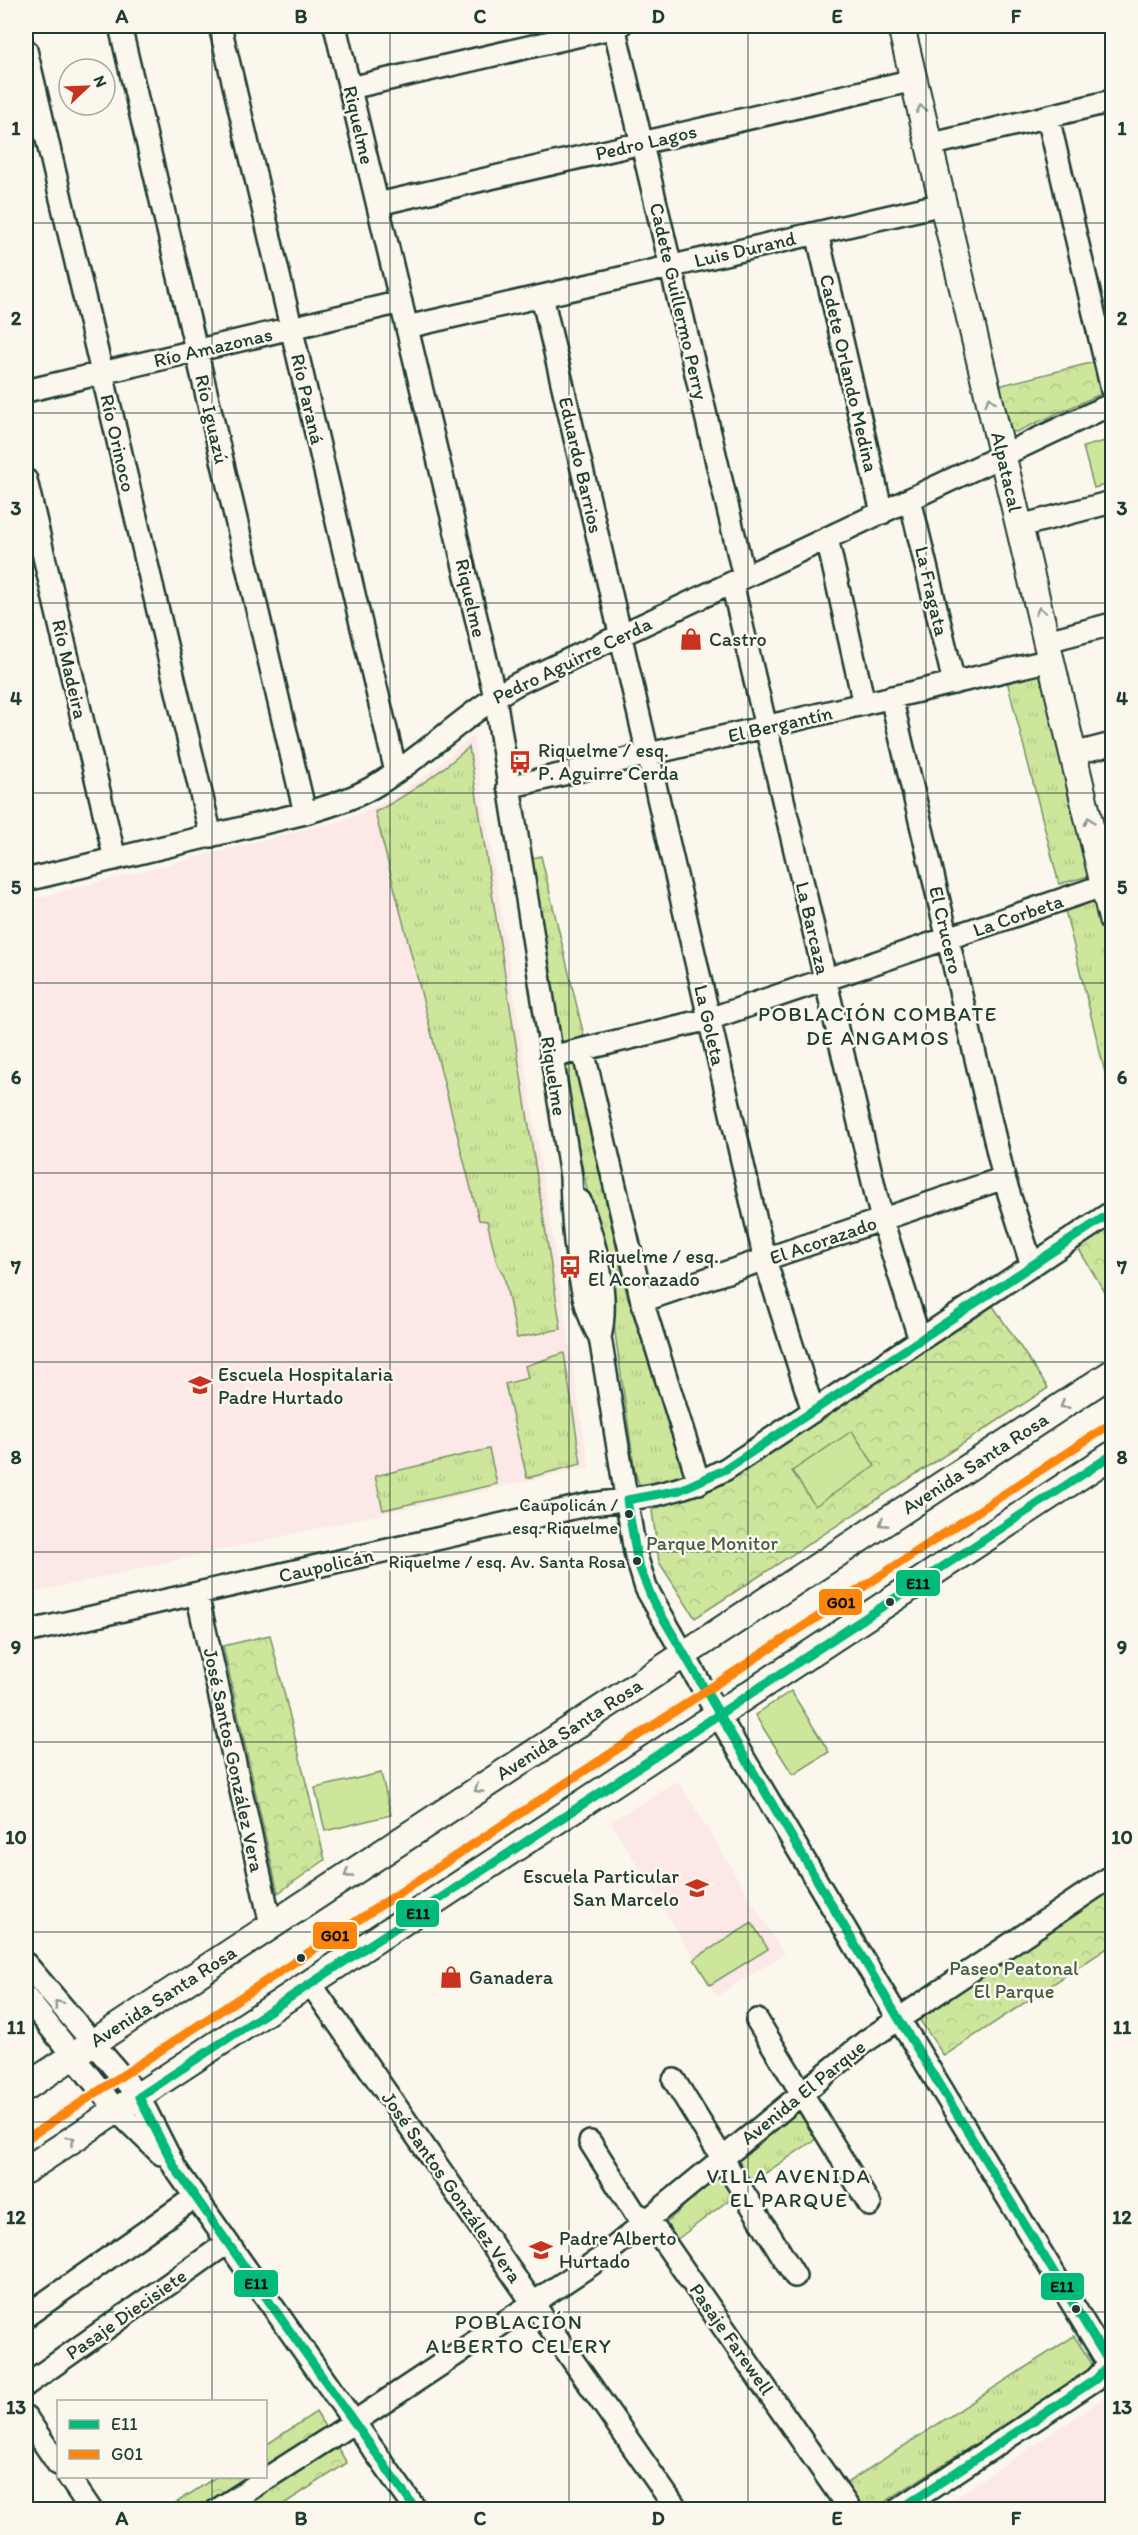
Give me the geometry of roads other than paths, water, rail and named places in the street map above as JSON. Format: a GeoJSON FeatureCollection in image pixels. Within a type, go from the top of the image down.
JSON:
{"type":"FeatureCollection","features":[{"type":"Feature","properties":{"kind":"main road","name":"Alpatacal"},"geometry":{"type":"LineString","coordinates":[[906,26],[914,80],[929,145],[1073,754],[1106,873],[1113,919]]}},
{"type":"Feature","properties":{"kind":"main road","name":"Avenida Santa Rosa"},"geometry":{"type":"LineString","coordinates":[[26,2087],[1113,1373]]}},
{"type":"Feature","properties":{"kind":"main road"},"geometry":{"type":"LineString","coordinates":[[26,2170],[1113,1455]]}},
{"type":"Feature","properties":{"kind":"street","name":"Río Iguazú"},"geometry":{"type":"LineString","coordinates":[[120,26],[305,813]]}},
{"type":"Feature","properties":{"kind":"street","name":"Río Paraná"},"geometry":{"type":"LineString","coordinates":[[220,26],[396,772]]}},
{"type":"Feature","properties":{"kind":"street","name":"Riquelme"},"geometry":{"type":"LineString","coordinates":[[335,26],[495,697],[571,1177],[575,1236],[589,1318],[600,1337],[641,1575],[653,1601],[718,1715],[898,2017],[1112,2365]]}},
{"type":"Feature","properties":{"kind":"street"},"geometry":{"type":"LineString","coordinates":[[350,88],[616,26]]}},
{"type":"Feature","properties":{"kind":"street","name":"Cadete Guillermo Perry"},"geometry":{"type":"LineString","coordinates":[[616,26],[671,266],[738,580]]}},
{"type":"Feature","properties":{"kind":"street","name":"Río Orinoco"},"geometry":{"type":"LineString","coordinates":[[26,50],[33,113],[102,373],[211,836]]}},
{"type":"Feature","properties":{"kind":"street","name":"Pedro Lagos"},"geometry":{"type":"LineString","coordinates":[[378,204],[914,80]]}},
{"type":"Feature","properties":{"kind":"street"},"geometry":{"type":"LineString","coordinates":[[929,145],[1113,101]]}},
{"type":"Feature","properties":{"kind":"street"},"geometry":{"type":"LineString","coordinates":[[1048,117],[1113,390]]}},
{"type":"Feature","properties":{"kind":"street","name":"Luis Durand"},"geometry":{"type":"LineString","coordinates":[[407,327],[943,204]]}},
{"type":"Feature","properties":{"kind":"street","name":"Cadete Orlando Medina"},"geometry":{"type":"LineString","coordinates":[[817,233],[882,513]]}},
{"type":"Feature","properties":{"kind":"street","name":"Eduardo Barrios"},"geometry":{"type":"LineString","coordinates":[[542,296],[620,634]]}},
{"type":"Feature","properties":{"kind":"street","name":"Río Amazonas"},"geometry":{"type":"LineString","coordinates":[[26,392],[401,302]]}},
{"type":"Feature","properties":{"kind":"street","name":"Pedro Aguirre Cerda"},"geometry":{"type":"LineString","coordinates":[[26,880],[305,813],[360,794],[396,772],[495,697],[620,634],[1113,404]]}},
{"type":"Feature","properties":{"kind":"street","name":"Río Madeira"},"geometry":{"type":"LineString","coordinates":[[26,480],[116,859]]}},
{"type":"Feature","properties":{"kind":"street","name":"La Fragata"},"geometry":{"type":"LineString","coordinates":[[910,499],[954,683]]}},
{"type":"Feature","properties":{"kind":"street"},"geometry":{"type":"LineString","coordinates":[[1020,526],[1113,502]]}},
{"type":"Feature","properties":{"kind":"street"},"geometry":{"type":"LineString","coordinates":[[827,538],[864,704]]}},
{"type":"Feature","properties":{"kind":"street","name":"La Barcaza"},"geometry":{"type":"LineString","coordinates":[[738,580],[766,727],[882,1220],[920,1340]]}},
{"type":"Feature","properties":{"kind":"street","name":"El Bergantín"},"geometry":{"type":"LineString","coordinates":[[508,788],[954,683],[1049,651],[1113,624]]}},
{"type":"Feature","properties":{"kind":"street","name":"La Goleta"},"geometry":{"type":"LineString","coordinates":[[620,634],[765,1260],[813,1412]]}},
{"type":"Feature","properties":{"kind":"street","name":"El Crucero"},"geometry":{"type":"LineString","coordinates":[[891,698],[1004,1178],[1032,1266]]}},
{"type":"Feature","properties":{"kind":"street"},"geometry":{"type":"LineString","coordinates":[[1073,754],[1113,744]]}},
{"type":"Feature","properties":{"kind":"street","name":"La Corbeta"},"geometry":{"type":"LineString","coordinates":[[551,1058],[709,1019],[826,982],[948,939],[1106,873]]}},
{"type":"Feature","properties":{"kind":"street","name":"Riquelme"},"geometry":{"type":"LineString","coordinates":[[583,1050],[642,1301],[699,1483]]}},
{"type":"Feature","properties":{"kind":"street","name":"El Acorazado"},"geometry":{"type":"LineString","coordinates":[[642,1301],[1004,1178]]}},
{"type":"Feature","properties":{"kind":"street","name":"Caupolicán"},"geometry":{"type":"LineString","coordinates":[[26,1632],[580,1507],[648,1498],[699,1483],[726,1469],[1113,1212]]}},
{"type":"Feature","properties":{"kind":"street","name":"José Santos González Vera"},"geometry":{"type":"LineString","coordinates":[[197,1594],[271,1925]]}},
{"type":"Feature","properties":{"kind":"street","name":"Avenida El Parque"},"geometry":{"type":"LineString","coordinates":[[267,2478],[601,2258],[801,2092],[898,2017],[1113,1876]]}},
{"type":"Feature","properties":{"kind":"street"},"geometry":{"type":"LineString","coordinates":[[26,1964],[83,2049],[117,2111],[175,2168]]}},
{"type":"Feature","properties":{"kind":"street","name":"José Santos González Vera"},"geometry":{"type":"LineString","coordinates":[[310,1983],[677,2510]]}},
{"type":"Feature","properties":{"kind":"street"},"geometry":{"type":"LineString","coordinates":[[26,1996],[138,2097],[175,2168],[416,2510]]}},
{"type":"Feature","properties":{"kind":"street"},"geometry":{"type":"LineString","coordinates":[[757,2019],[870,2205]]}},
{"type":"Feature","properties":{"kind":"street"},"geometry":{"type":"LineString","coordinates":[[674,2080],[795,2276]]}},
{"type":"Feature","properties":{"kind":"street","name":"Pasaje Farewell"},"geometry":{"type":"LineString","coordinates":[[590,2142],[635,2213],[649,2220],[850,2510]]}},
{"type":"Feature","properties":{"kind":"street"},"geometry":{"type":"LineString","coordinates":[[26,2316],[195,2197]]}},
{"type":"Feature","properties":{"kind":"street","name":"Pasaje Diecisiete"},"geometry":{"type":"LineString","coordinates":[[26,2385],[227,2243]]}},
{"type":"Feature","properties":{"kind":"street"},"geometry":{"type":"LineString","coordinates":[[898,2510],[1096,2379],[1112,2365]]}},
{"type":"Feature","properties":{"kind":"street"},"geometry":{"type":"LineString","coordinates":[[26,2417],[57,2463]]}},
{"type":"Feature","properties":{"kind":"street"},"geometry":{"type":"LineString","coordinates":[[69,2478],[91,2510]]}},
{"type":"Feature","properties":{"kind":"street","name":"Avenida El Parque"},"geometry":{"type":"LineString","coordinates":[[217,2510],[266,2478]]}},
{"type":"Feature","properties":{"kind":"place","name":"Castro"},"geometry":{"type":"Point","coordinates":[691,639]}},
{"type":"Feature","properties":{"kind":"place","name":"Riquelme / esq. P. Aguirre Cerda"},"geometry":{"type":"Point","coordinates":[520,762]}},
{"type":"Feature","properties":{"kind":"place","name":"Riquelme / esq. El Acorazado"},"geometry":{"type":"Point","coordinates":[570,1267]}},
{"type":"Feature","properties":{"kind":"place","name":"Escuela Hospitalaria Padre Hurtado"},"geometry":{"type":"Point","coordinates":[200,1385]}},
{"type":"Feature","properties":{"kind":"place","name":"Caupolicán / esq. Riquelme"},"geometry":{"type":"Point","coordinates":[629,1514]}},
{"type":"Feature","properties":{"kind":"place","name":"Riquelme / esq. Av. Santa Rosa"},"geometry":{"type":"Point","coordinates":[637,1561]}},
{"type":"Feature","properties":{"kind":"place","name":"Escuela Particular San Marcelo"},"geometry":{"type":"Point","coordinates":[697,1888]}},
{"type":"Feature","properties":{"kind":"place","name":"Ganadera"},"geometry":{"type":"Point","coordinates":[451,1977]}},
{"type":"Feature","properties":{"kind":"place","name":"Padre Alberto Hurtado"},"geometry":{"type":"Point","coordinates":[541,2250]}},
{"type":"Feature","properties":{"kind":"district","name":"POBLACIÓN COMBATE DE ANGAMOS"},"geometry":{"type":"Point","coordinates":[878,1026]}},
{"type":"Feature","properties":{"kind":"district","name":"VILLA AVENIDA EL PARQUE"},"geometry":{"type":"Point","coordinates":[789,2188]}},
{"type":"Feature","properties":{"kind":"district","name":"POBLACIÓN ALBERTO CELERY"},"geometry":{"type":"Point","coordinates":[519,2334]}},
{"type":"Feature","properties":{"kind":"park label","name":"Parque Monitor"},"geometry":{"type":"Point","coordinates":[712,1543]}},
{"type":"Feature","properties":{"kind":"park label","name":"Paseo Peatonal El Parque"},"geometry":{"type":"Point","coordinates":[1014,1980]}}]}
